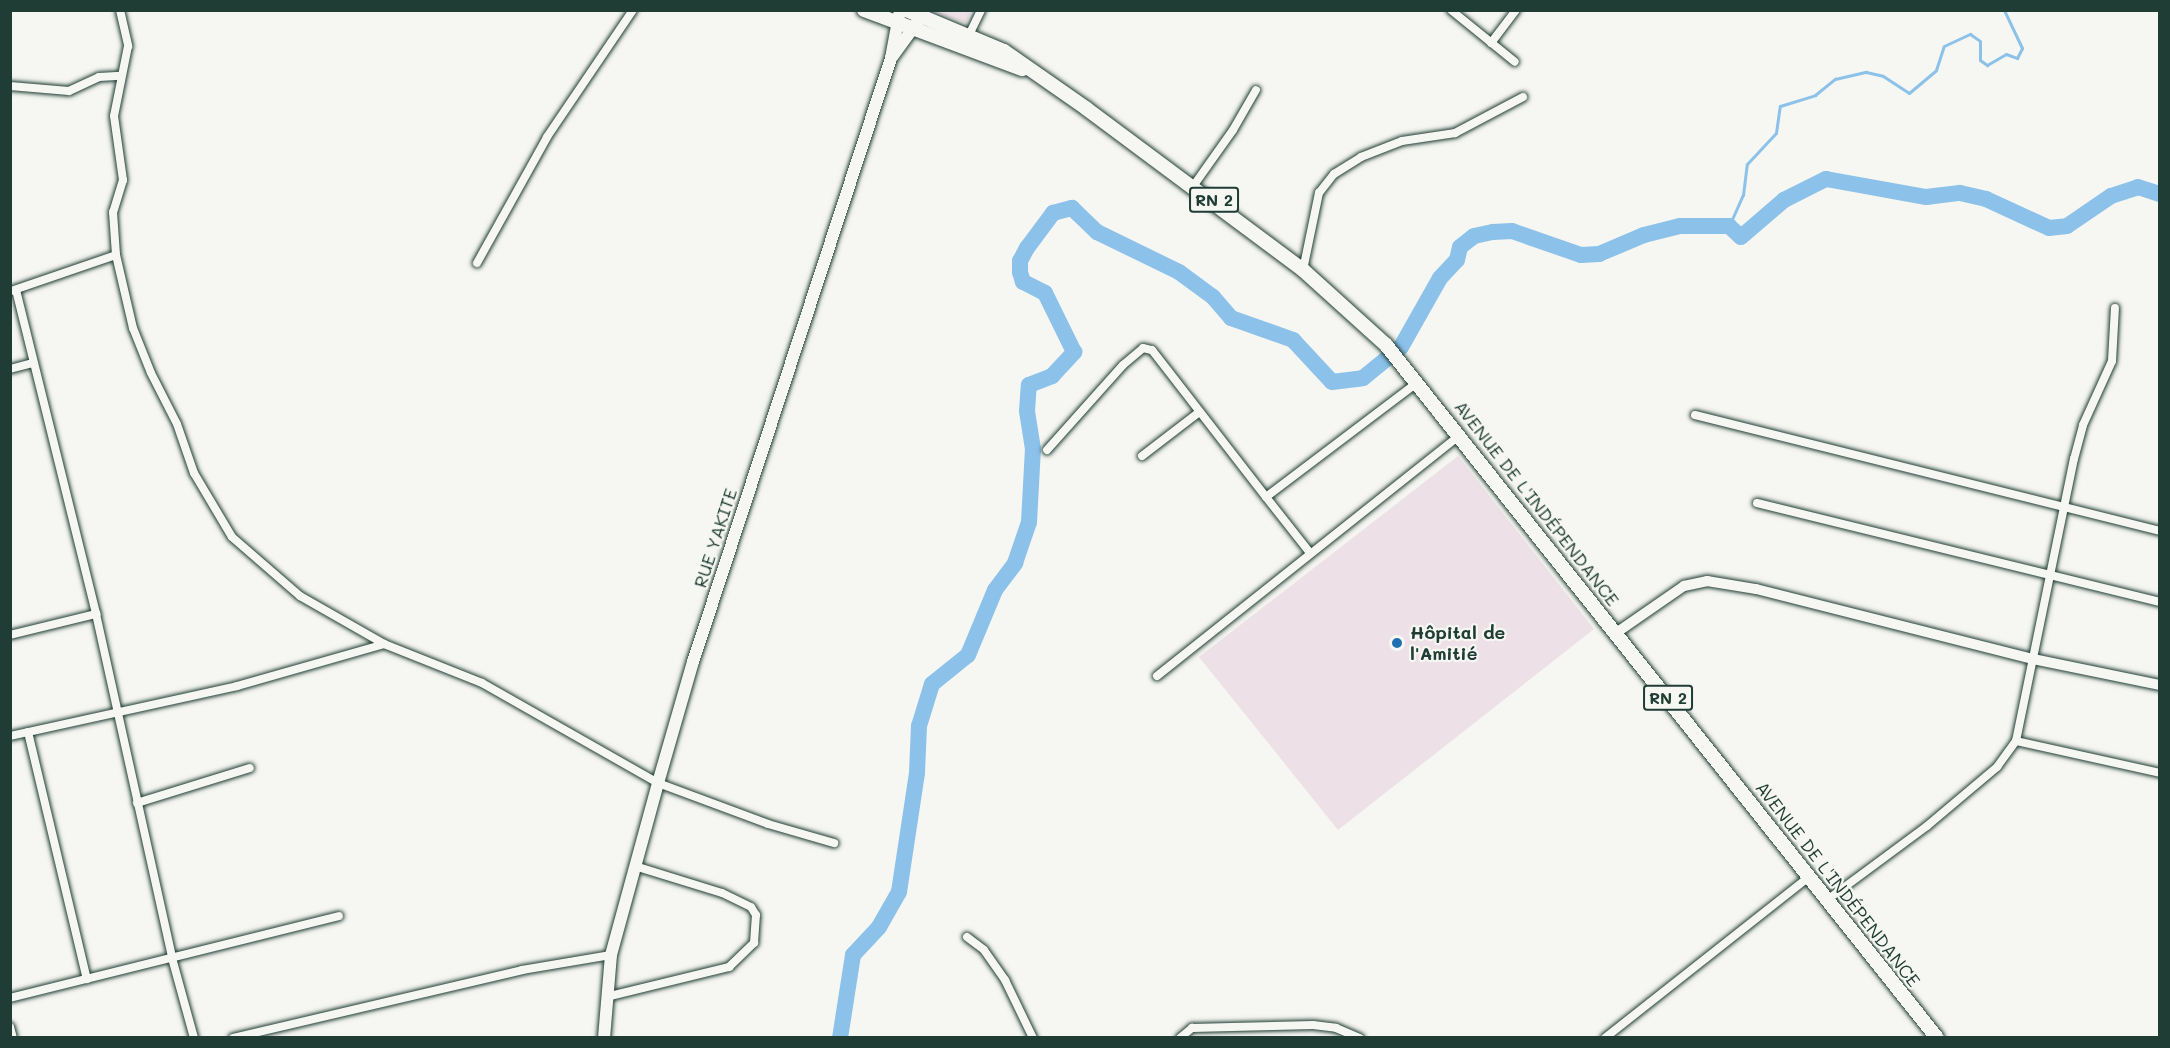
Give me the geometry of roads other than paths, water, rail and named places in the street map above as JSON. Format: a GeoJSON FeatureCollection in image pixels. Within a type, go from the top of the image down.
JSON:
{"type":"FeatureCollection","features":[{"type":"Feature","properties":{"kind":"main road","name":"AVENUE DE L'INDÉPENDANCE"},"geometry":{"type":"LineString","coordinates":[[864,10],[898,16],[915,30],[1030,71]]}},
{"type":"Feature","properties":{"kind":"main road","name":"AVENUE DE L'INDÉPENDANCE"},"geometry":{"type":"LineString","coordinates":[[906,10],[969,34],[1004,51],[1194,185],[1304,270],[1386,345],[1418,382],[1937,1038]]}},
{"type":"Feature","properties":{"kind":"main road","name":"RUE YAKITE"},"geometry":{"type":"LineString","coordinates":[[604,1038],[611,955],[634,866],[697,651],[891,58],[898,16]]}},
{"type":"Feature","properties":{"kind":"main road","name":"RUE YAKITE"},"geometry":{"type":"LineString","coordinates":[[891,58],[915,30],[921,16]]}},
{"type":"Feature","properties":{"kind":"street"},"geometry":{"type":"LineString","coordinates":[[120,10],[128,46],[114,116],[123,180],[113,212],[116,255],[133,328],[150,373],[177,424],[202,489],[232,537],[300,596],[384,644],[482,683],[658,783],[768,824],[834,843]]}},
{"type":"Feature","properties":{"kind":"street"},"geometry":{"type":"LineString","coordinates":[[477,263],[547,137],[633,10]]}},
{"type":"Feature","properties":{"kind":"street"},"geometry":{"type":"LineString","coordinates":[[969,34],[981,10]]}},
{"type":"Feature","properties":{"kind":"street"},"geometry":{"type":"LineString","coordinates":[[1451,10],[1515,62]]}},
{"type":"Feature","properties":{"kind":"street"},"geometry":{"type":"LineString","coordinates":[[1491,42],[1516,10]]}},
{"type":"Feature","properties":{"kind":"street"},"geometry":{"type":"LineString","coordinates":[[10,86],[69,91],[99,77],[121,76]]}},
{"type":"Feature","properties":{"kind":"street"},"geometry":{"type":"LineString","coordinates":[[1194,185],[1233,130],[1256,90]]}},
{"type":"Feature","properties":{"kind":"street"},"geometry":{"type":"LineString","coordinates":[[1304,270],[1318,193],[1334,174],[1361,157],[1402,141],[1455,133],[1522,97]]}},
{"type":"Feature","properties":{"kind":"street"},"geometry":{"type":"LineString","coordinates":[[116,255],[13,291],[96,614],[172,958],[194,1038]]}},
{"type":"Feature","properties":{"kind":"street"},"geometry":{"type":"LineString","coordinates":[[1827,900],[1936,819],[1997,766],[2016,741],[2083,424],[2112,361],[2115,308]]}},
{"type":"Feature","properties":{"kind":"street"},"geometry":{"type":"LineString","coordinates":[[1047,450],[1123,365],[1143,348],[1152,350],[1198,413],[1310,553]]}},
{"type":"Feature","properties":{"kind":"street"},"geometry":{"type":"LineString","coordinates":[[10,369],[33,363]]}},
{"type":"Feature","properties":{"kind":"street"},"geometry":{"type":"LineString","coordinates":[[1266,497],[1418,382]]}},
{"type":"Feature","properties":{"kind":"street"},"geometry":{"type":"LineString","coordinates":[[1142,456],[1198,413]]}},
{"type":"Feature","properties":{"kind":"street"},"geometry":{"type":"LineString","coordinates":[[1695,415],[2160,531]]}},
{"type":"Feature","properties":{"kind":"street"},"geometry":{"type":"LineString","coordinates":[[1157,676],[1460,435]]}},
{"type":"Feature","properties":{"kind":"street"},"geometry":{"type":"LineString","coordinates":[[1757,503],[2052,578],[2160,602]]}},
{"type":"Feature","properties":{"kind":"street"},"geometry":{"type":"LineString","coordinates":[[1616,633],[1684,586],[1707,582],[1756,589],[2033,658],[2160,685]]}},
{"type":"Feature","properties":{"kind":"street"},"geometry":{"type":"LineString","coordinates":[[10,635],[96,614]]}},
{"type":"Feature","properties":{"kind":"street"},"geometry":{"type":"LineString","coordinates":[[10,736],[237,686],[384,644]]}},
{"type":"Feature","properties":{"kind":"street"},"geometry":{"type":"LineString","coordinates":[[28,732],[87,980]]}},
{"type":"Feature","properties":{"kind":"street"},"geometry":{"type":"LineString","coordinates":[[2016,741],[2160,773]]}},
{"type":"Feature","properties":{"kind":"street"},"geometry":{"type":"LineString","coordinates":[[137,803],[250,768]]}},
{"type":"Feature","properties":{"kind":"street"},"geometry":{"type":"LineString","coordinates":[[606,997],[729,967],[754,943],[756,915],[751,907],[722,893],[634,866]]}},
{"type":"Feature","properties":{"kind":"street"},"geometry":{"type":"LineString","coordinates":[[1605,1038],[1809,877]]}},
{"type":"Feature","properties":{"kind":"street"},"geometry":{"type":"LineString","coordinates":[[10,998],[339,916]]}},
{"type":"Feature","properties":{"kind":"street"},"geometry":{"type":"LineString","coordinates":[[967,937],[984,950],[1005,980],[1033,1038]]}},
{"type":"Feature","properties":{"kind":"street"},"geometry":{"type":"LineString","coordinates":[[233,1038],[522,970],[611,955]]}},
{"type":"Feature","properties":{"kind":"street"},"geometry":{"type":"LineString","coordinates":[[1180,1038],[1192,1028],[1313,1025],[1336,1028],[1360,1038]]}},
{"type":"Feature","properties":{"kind":"street"},"geometry":{"type":"LineString","coordinates":[[10,1027],[13,1038]]}},
{"type":"Feature","properties":{"kind":"waterway"},"geometry":{"type":"LineString","coordinates":[[1729,226],[1743,195],[1747,164],[1776,133],[1780,106],[1815,95],[1835,79],[1866,72],[1883,76],[1909,93],[1936,70],[1944,46],[1970,34],[1980,41],[1980,60],[1987,65],[2006,54],[2017,58],[2022,48],[2004,10]]}},
{"type":"Feature","properties":{"kind":"waterway"},"geometry":{"type":"LineString","coordinates":[[840,1038],[853,955],[879,927],[899,892],[917,773],[919,726],[932,684],[968,655],[995,590],[1015,563],[1029,522],[1033,449],[1027,411],[1029,385],[1052,376],[1074,352],[1045,293],[1023,282],[1020,272],[1020,261],[1027,248],[1053,213],[1072,208],[1097,232],[1179,272],[1213,297],[1231,318],[1293,340],[1332,382],[1363,378],[1401,347],[1440,278],[1457,260],[1460,247],[1474,236],[1512,231],[1581,255],[1599,254],[1644,235],[1680,226],[1729,226],[1741,237],[1784,200],[1826,179],[1926,197],[1960,193],[1986,199],[2049,228],[2067,226],[2111,196],[2138,187],[2160,194]]}},
{"type":"Feature","properties":{"kind":"place","name":"Hôpital de l'Amitié"},"geometry":{"type":"Point","coordinates":[1397,643]}}]}
